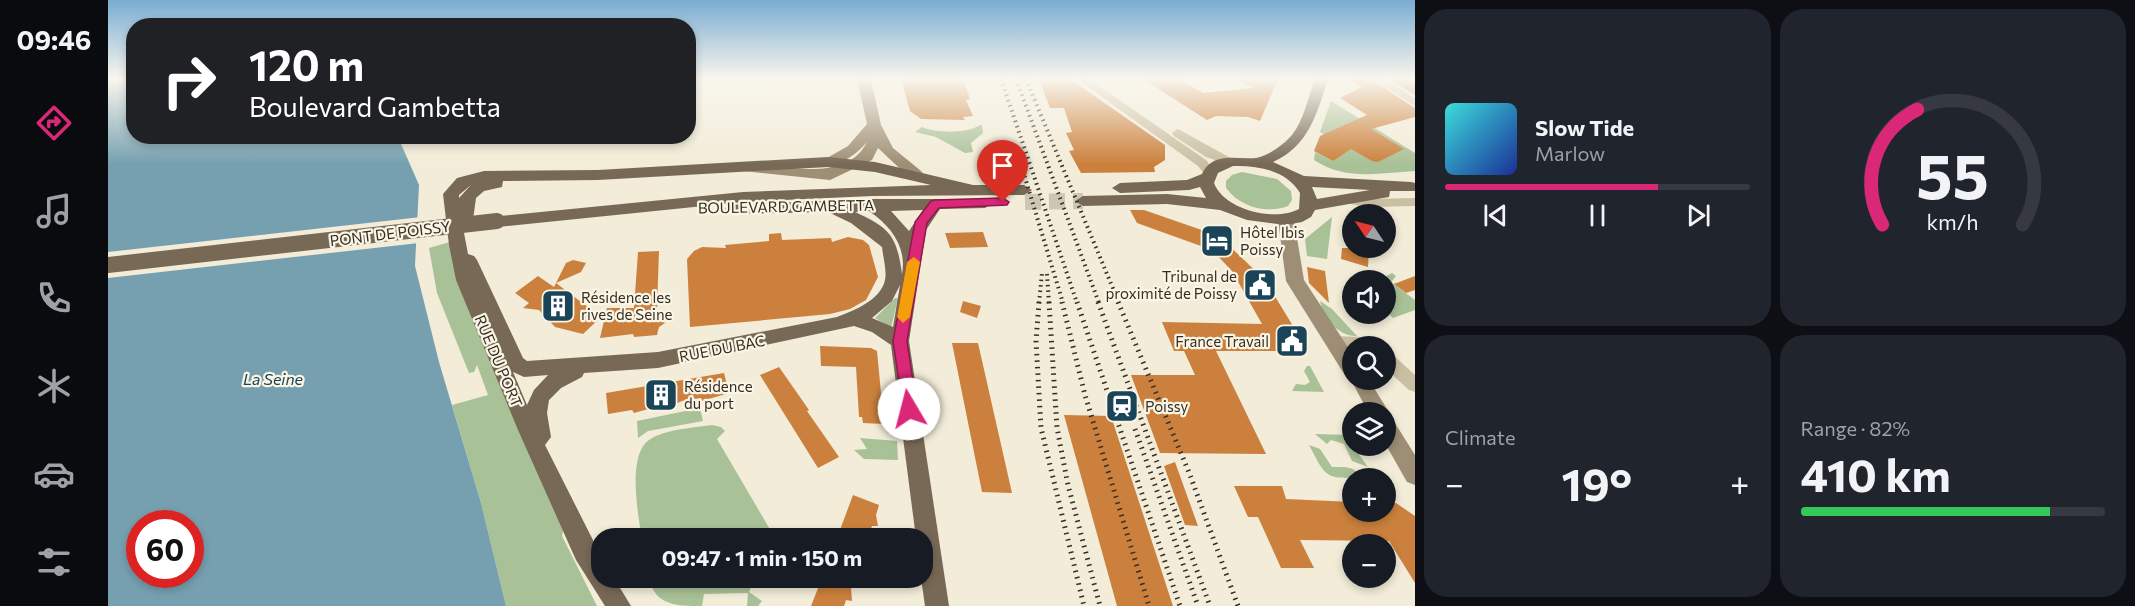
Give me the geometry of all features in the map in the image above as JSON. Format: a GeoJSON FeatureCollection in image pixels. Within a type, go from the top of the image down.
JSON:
{"type":"FeatureCollection","features":[{"type":"Feature","properties":{"kind":"main road"},"geometry":{"type":"LineString","coordinates":[[1310,107],[1297,141],[1298,180],[1308,193],[1308,206],[1301,215],[1286,220],[1259,219],[1225,205],[1167,199],[1081,195],[1185,185],[1208,176],[1214,167],[1230,161],[1257,163],[1298,180],[1414,192]]}},
{"type":"Feature","properties":{"kind":"main road"},"geometry":{"type":"LineString","coordinates":[[1257,163],[1279,155],[1297,141]]}},
{"type":"Feature","properties":{"kind":"main road"},"geometry":{"type":"LineString","coordinates":[[598,175],[748,168],[787,162],[828,162],[855,164],[976,191]]}},
{"type":"Feature","properties":{"kind":"main road","name":"RUE DU PORT"},"geometry":{"type":"LineString","coordinates":[[598,175],[474,177],[454,188],[451,194],[465,280],[528,430],[585,552],[619,606]]}},
{"type":"Feature","properties":{"kind":"main road","name":"RUE DU BAC"},"geometry":{"type":"LineString","coordinates":[[598,175],[490,184],[468,194],[463,209],[467,256],[519,367],[531,370],[676,357],[854,319]]}},
{"type":"Feature","properties":{"kind":"main road"},"geometry":{"type":"LineString","coordinates":[[1208,176],[1210,192],[1225,205]]}},
{"type":"Feature","properties":{"kind":"main road","name":"BOULEVARD GAMBETTA"},"geometry":{"type":"LineString","coordinates":[[976,191],[1025,196],[935,204],[831,207],[719,209],[672,206],[743,197],[845,193],[976,191]]}},
{"type":"Feature","properties":{"kind":"main road"},"geometry":{"type":"LineString","coordinates":[[1308,206],[1414,192]]}},
{"type":"Feature","properties":{"kind":"main road"},"geometry":{"type":"LineString","coordinates":[[845,193],[871,205],[893,220],[901,229],[909,247],[913,268]]}},
{"type":"Feature","properties":{"kind":"main road"},"geometry":{"type":"LineString","coordinates":[[935,204],[918,229],[900,341],[937,606]]}},
{"type":"Feature","properties":{"kind":"main road","name":"PONT DE POISSY"},"geometry":{"type":"LineString","coordinates":[[108,265],[497,221],[672,206]]}},
{"type":"Feature","properties":{"kind":"main road"},"geometry":{"type":"LineString","coordinates":[[831,207],[857,219],[883,237],[890,246],[894,280],[886,296],[870,310],[854,319]]}},
{"type":"Feature","properties":{"kind":"main road"},"geometry":{"type":"LineString","coordinates":[[854,319],[872,324],[900,341]]}},
{"type":"Feature","properties":{"kind":"main road","name":"RUE DU PORT"},"geometry":{"type":"LineString","coordinates":[[573,526],[535,418],[535,410],[543,392],[554,381],[588,366]]}},
{"type":"Feature","properties":{"kind":"street"},"geometry":{"type":"LineString","coordinates":[[870,107],[874,124],[887,151],[916,176]]}},
{"type":"Feature","properties":{"kind":"street"},"geometry":{"type":"LineString","coordinates":[[1124,107],[1202,163],[1208,176]]}},
{"type":"Feature","properties":{"kind":"street"},"geometry":{"type":"LineString","coordinates":[[1138,107],[1190,142],[1230,161]]}},
{"type":"Feature","properties":{"kind":"street"},"geometry":{"type":"LineString","coordinates":[[828,162],[853,149],[874,124]]}},
{"type":"Feature","properties":{"kind":"street"},"geometry":{"type":"LineString","coordinates":[[748,168],[830,175],[867,157],[872,150],[874,124]]}},
{"type":"Feature","properties":{"kind":"street"},"geometry":{"type":"LineString","coordinates":[[1286,220],[1295,281],[1342,353]]}},
{"type":"Feature","properties":{"kind":"street"},"geometry":{"type":"LineString","coordinates":[[1335,342],[1342,342]]}},
{"type":"Feature","properties":{"kind":"street"},"geometry":{"type":"LineString","coordinates":[[1396,368],[1415,385]]}},
{"type":"Feature","properties":{"kind":"street"},"geometry":{"type":"LineString","coordinates":[[1396,443],[1415,475]]}},
{"type":"Feature","properties":{"kind":"green space"},"geometry":{"type":"Polygon","coordinates":[[[1329,107],[1341,107],[1415,153],[1415,171],[1363,174],[1326,167],[1314,160],[1315,152],[1333,161],[1338,157],[1342,144],[1320,132],[1329,107]]]}},
{"type":"Feature","properties":{"kind":"green space"},"geometry":{"type":"Polygon","coordinates":[[[982,125],[983,133],[971,143],[973,152],[965,153],[936,137],[915,132],[922,127],[951,132],[967,130],[982,125]]]}},
{"type":"Feature","properties":{"kind":"green space"},"geometry":{"type":"Polygon","coordinates":[[[1242,172],[1277,179],[1291,191],[1292,200],[1288,206],[1262,209],[1238,200],[1226,188],[1226,181],[1232,175],[1242,172]]]}},
{"type":"Feature","properties":{"kind":"green space"},"geometry":{"type":"Polygon","coordinates":[[[1332,217],[1327,259],[1307,256],[1305,239],[1332,217]]]}},
{"type":"Feature","properties":{"kind":"green space"},"geometry":{"type":"Polygon","coordinates":[[[450,242],[565,521],[562,536],[597,606],[506,606],[481,503],[452,405],[488,395],[477,365],[474,372],[469,373],[437,293],[429,248],[450,242]]]}},
{"type":"Feature","properties":{"kind":"green space"},"geometry":{"type":"Polygon","coordinates":[[[1396,286],[1415,300],[1415,310],[1396,317],[1396,286]]]}},
{"type":"Feature","properties":{"kind":"green space"},"geometry":{"type":"Polygon","coordinates":[[[895,298],[898,298],[891,328],[875,318],[895,298]]]}},
{"type":"Feature","properties":{"kind":"green space"},"geometry":{"type":"Polygon","coordinates":[[[1320,301],[1332,309],[1342,320],[1342,324],[1346,324],[1357,336],[1338,330],[1328,320],[1320,301]]]}},
{"type":"Feature","properties":{"kind":"green space"},"geometry":{"type":"Polygon","coordinates":[[[1307,366],[1310,366],[1324,392],[1292,391],[1296,384],[1305,385],[1310,382],[1304,371],[1307,366]]]}},
{"type":"Feature","properties":{"kind":"green space"},"geometry":{"type":"Polygon","coordinates":[[[700,408],[703,421],[648,431],[638,438],[637,421],[700,408]]]}},
{"type":"Feature","properties":{"kind":"green space"},"geometry":{"type":"Polygon","coordinates":[[[712,425],[721,427],[725,431],[717,439],[769,528],[640,528],[636,472],[642,448],[656,436],[712,425]]]}},
{"type":"Feature","properties":{"kind":"green space"},"geometry":{"type":"Polygon","coordinates":[[[1315,434],[1342,435],[1342,443],[1331,440],[1327,444],[1315,434]]]}},
{"type":"Feature","properties":{"kind":"green space"},"geometry":{"type":"Polygon","coordinates":[[[860,438],[897,441],[898,460],[864,459],[854,450],[867,449],[860,438]]]}},
{"type":"Feature","properties":{"kind":"green space"},"geometry":{"type":"Polygon","coordinates":[[[1309,445],[1320,449],[1332,467],[1348,468],[1342,468],[1342,478],[1340,478],[1328,474],[1319,464],[1309,445]]]}},
{"type":"Feature","properties":{"kind":"green space"},"geometry":{"type":"Polygon","coordinates":[[[1350,456],[1360,456],[1368,467],[1352,461],[1350,456]]]}},
{"type":"Feature","properties":{"kind":"green space"},"geometry":{"type":"Polygon","coordinates":[[[653,588],[751,588],[749,592],[762,601],[758,606],[747,606],[748,593],[704,594],[702,606],[684,606],[668,602],[656,594],[653,588]]]}},
{"type":"Feature","properties":{"kind":"water","name":"La Seine"},"geometry":{"type":"Polygon","coordinates":[[[108,107],[126,107],[126,144],[401,144],[419,185],[415,266],[439,362],[481,503],[506,606],[108,606],[108,107]]]}},
{"type":"Feature","properties":{"kind":"pier"},"geometry":{"type":"Polygon","coordinates":[[[421,217],[419,243],[108,278],[108,252],[421,217]]]}},
{"type":"Feature","properties":{"kind":"building"},"geometry":{"type":"Polygon","coordinates":[[[909,107],[969,107],[973,116],[963,117],[965,120],[921,119],[910,111],[909,107]]]}},
{"type":"Feature","properties":{"kind":"building"},"geometry":{"type":"Polygon","coordinates":[[[1111,107],[1165,145],[1165,160],[1154,167],[1155,172],[1081,173],[1069,151],[1074,150],[1066,133],[1072,132],[1064,108],[1050,108],[1111,107]]]}},
{"type":"Feature","properties":{"kind":"building"},"geometry":{"type":"Polygon","coordinates":[[[1187,107],[1266,107],[1260,121],[1248,117],[1216,116],[1207,120],[1187,107]]]}},
{"type":"Feature","properties":{"kind":"building"},"geometry":{"type":"Polygon","coordinates":[[[1355,107],[1415,108],[1415,117],[1371,129],[1404,149],[1378,162],[1351,149],[1333,161],[1314,151],[1320,136],[1367,115],[1355,107]]]}},
{"type":"Feature","properties":{"kind":"building"},"geometry":{"type":"Polygon","coordinates":[[[1130,210],[1144,210],[1219,236],[1265,280],[1304,344],[1299,351],[1216,351],[1266,454],[1160,453],[1131,375],[1195,375],[1184,351],[1174,351],[1162,322],[1262,324],[1232,271],[1212,250],[1137,223],[1130,210]]]}},
{"type":"Feature","properties":{"kind":"building"},"geometry":{"type":"Polygon","coordinates":[[[983,232],[988,247],[950,248],[945,233],[983,232]]]}},
{"type":"Feature","properties":{"kind":"building"},"geometry":{"type":"Polygon","coordinates":[[[781,233],[782,240],[831,238],[832,242],[848,237],[863,240],[869,245],[878,277],[866,300],[850,309],[830,314],[690,327],[687,259],[694,251],[702,247],[726,248],[725,245],[769,241],[769,234],[781,233]]]}},
{"type":"Feature","properties":{"kind":"building"},"geometry":{"type":"Polygon","coordinates":[[[1342,248],[1342,258],[1368,258],[1368,267],[1341,259],[1342,248]]]}},
{"type":"Feature","properties":{"kind":"building"},"geometry":{"type":"Polygon","coordinates":[[[659,251],[657,309],[659,318],[665,323],[659,327],[657,335],[634,337],[633,334],[600,338],[607,308],[634,308],[638,252],[659,251]]]}},
{"type":"Feature","properties":{"kind":"building"},"geometry":{"type":"Polygon","coordinates":[[[573,260],[586,263],[581,272],[556,283],[566,263],[573,260]]]}},
{"type":"Feature","properties":{"kind":"building"},"geometry":{"type":"Polygon","coordinates":[[[1307,267],[1325,271],[1329,303],[1309,283],[1307,267]]]}},
{"type":"Feature","properties":{"kind":"building"},"geometry":{"type":"Polygon","coordinates":[[[538,276],[554,287],[556,283],[601,317],[583,334],[555,327],[539,310],[523,308],[529,303],[515,293],[538,276]]]}},
{"type":"Feature","properties":{"kind":"building"},"geometry":{"type":"Polygon","coordinates":[[[1415,276],[1415,290],[1406,293],[1396,283],[1415,276]]]}},
{"type":"Feature","properties":{"kind":"building"},"geometry":{"type":"Polygon","coordinates":[[[963,301],[981,306],[977,318],[960,312],[963,301]]]}},
{"type":"Feature","properties":{"kind":"building"},"geometry":{"type":"Polygon","coordinates":[[[952,343],[978,343],[1012,493],[982,492],[952,343]]]}},
{"type":"Feature","properties":{"kind":"building"},"geometry":{"type":"Polygon","coordinates":[[[820,346],[871,348],[877,351],[884,424],[863,423],[862,417],[859,417],[856,367],[821,366],[820,346]]]}},
{"type":"Feature","properties":{"kind":"building"},"geometry":{"type":"Polygon","coordinates":[[[779,367],[839,457],[818,468],[760,375],[779,367]]]}},
{"type":"Feature","properties":{"kind":"building","name":"Résidence du port"},"geometry":{"type":"Polygon","coordinates":[[[724,373],[729,393],[702,401],[701,398],[682,401],[668,407],[666,404],[634,413],[632,410],[608,414],[606,393],[724,373]]]}},
{"type":"Feature","properties":{"kind":"building"},"geometry":{"type":"Polygon","coordinates":[[[1064,415],[1111,416],[1173,606],[1117,606],[1064,415]]]}},
{"type":"Feature","properties":{"kind":"building"},"geometry":{"type":"Polygon","coordinates":[[[1175,462],[1198,526],[1185,525],[1164,466],[1175,462]]]}},
{"type":"Feature","properties":{"kind":"building"},"geometry":{"type":"Polygon","coordinates":[[[1234,486],[1282,486],[1286,499],[1342,502],[1342,522],[1396,522],[1396,503],[1415,516],[1415,583],[1396,552],[1396,534],[1342,534],[1342,540],[1300,540],[1314,568],[1281,568],[1258,517],[1248,517],[1234,486]]]}},
{"type":"Feature","properties":{"kind":"building"},"geometry":{"type":"Polygon","coordinates":[[[853,495],[879,505],[876,515],[878,526],[841,528],[853,495]]]}},
{"type":"Feature","properties":{"kind":"building"},"geometry":{"type":"Polygon","coordinates":[[[818,588],[851,588],[852,601],[846,600],[844,606],[811,606],[818,588]]]}},
{"type":"Feature","properties":{"kind":"tunnel"},"geometry":{"type":"LineString","coordinates":[[1025,202],[1083,201]]}},
{"type":"Feature","properties":{"kind":"railway"},"geometry":{"type":"LineString","coordinates":[[1011,107],[1077,303]]}},
{"type":"Feature","properties":{"kind":"railway"},"geometry":{"type":"LineString","coordinates":[[1026,107],[1099,303]]}},
{"type":"Feature","properties":{"kind":"railway"},"geometry":{"type":"LineString","coordinates":[[1038,107],[1119,303]]}},
{"type":"Feature","properties":{"kind":"railway"},"geometry":{"type":"LineString","coordinates":[[1023,171],[1063,303]]}},
{"type":"Feature","properties":{"kind":"railway"},"geometry":{"type":"LineString","coordinates":[[1039,303],[1042,273]]}},
{"type":"Feature","properties":{"kind":"railway"},"geometry":{"type":"LineString","coordinates":[[1047,274],[1049,303]]}},
{"type":"Feature","properties":{"kind":"railway"},"geometry":{"type":"LineString","coordinates":[[1039,302],[1036,341],[1041,428],[1084,606]]}},
{"type":"Feature","properties":{"kind":"railway"},"geometry":{"type":"LineString","coordinates":[[1049,302],[1057,428],[1068,485],[1100,606]]}},
{"type":"Feature","properties":{"kind":"railway"},"geometry":{"type":"LineString","coordinates":[[1062,302],[1085,395],[1149,606]]}},
{"type":"Feature","properties":{"kind":"railway"},"geometry":{"type":"LineString","coordinates":[[1077,302],[1180,606]]}},
{"type":"Feature","properties":{"kind":"railway"},"geometry":{"type":"LineString","coordinates":[[1098,302],[1210,606]]}},
{"type":"Feature","properties":{"kind":"railway"},"geometry":{"type":"LineString","coordinates":[[1118,302],[1190,475],[1238,606]]}},
{"type":"Feature","properties":{"kind":"railway"},"geometry":{"type":"LineString","coordinates":[[1135,429],[1198,606]]}},
{"type":"Feature","properties":{"kind":"slow traffic"},"geometry":{"type":"LineString","coordinates":[[903,317],[914,262]]}},
{"type":"Feature","properties":{"kind":"place","name":"Hôtel Ibis Poissy"},"geometry":{"type":"Point","coordinates":[1217,241]}},
{"type":"Feature","properties":{"kind":"place","name":"Tribunal de proximité de Poissy"},"geometry":{"type":"Point","coordinates":[1260,285]}},
{"type":"Feature","properties":{"kind":"place","name":"Résidence les rives de Seine"},"geometry":{"type":"Point","coordinates":[558,306]}},
{"type":"Feature","properties":{"kind":"place","name":"France Travail"},"geometry":{"type":"Point","coordinates":[1292,341]}},
{"type":"Feature","properties":{"kind":"place","name":"Résidence du port"},"geometry":{"type":"Point","coordinates":[661,395]}},
{"type":"Feature","properties":{"kind":"place","name":"Poissy"},"geometry":{"type":"Point","coordinates":[1122,406]}},
{"type":"Feature","properties":{"kind":"route"},"geometry":{"type":"LineString","coordinates":[[909,409],[900,341],[921,222],[935,204],[1003,202]]}}]}
